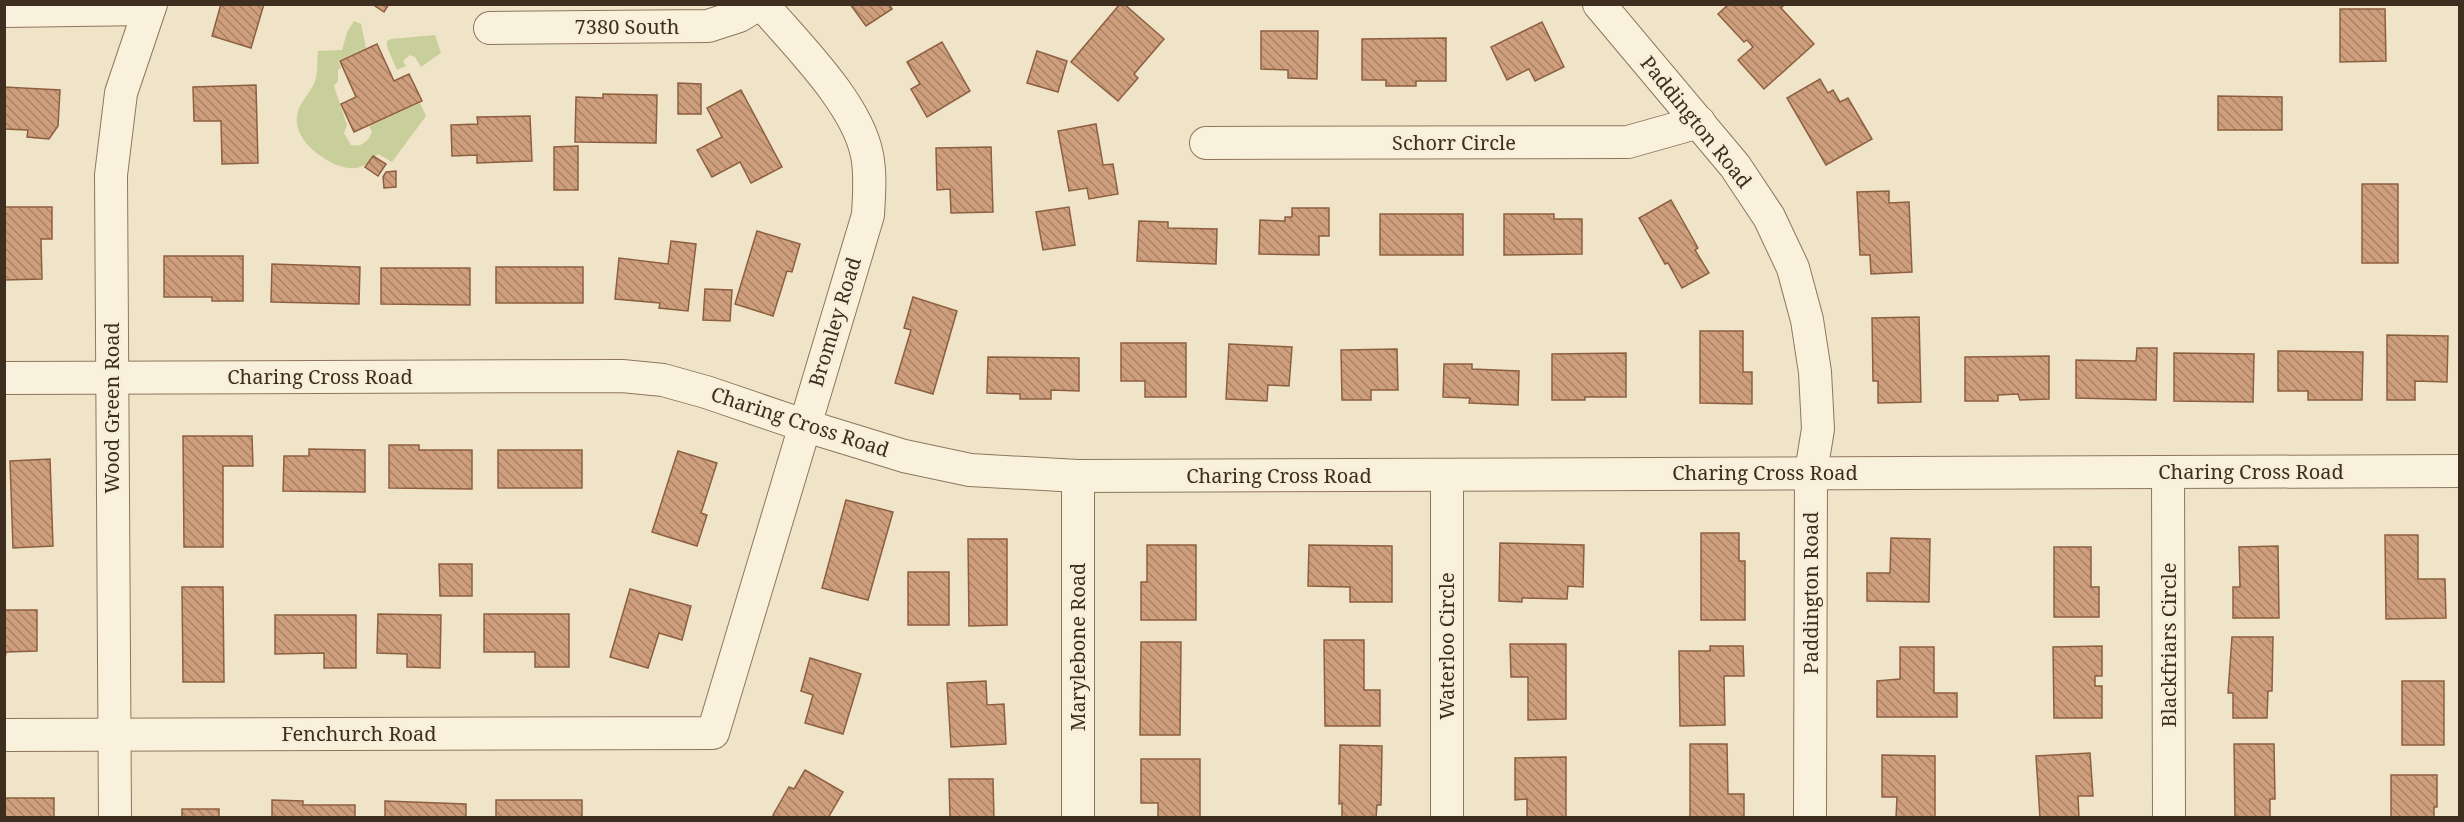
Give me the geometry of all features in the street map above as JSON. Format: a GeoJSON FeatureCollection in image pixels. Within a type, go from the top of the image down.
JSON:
{"type":"FeatureCollection","features":[{"type":"Feature","properties":{"kind":"street","name":"7380 South"},"geometry":{"type":"LineString","coordinates":[[490,28],[708,26],[739,16],[760,4]]}},
{"type":"Feature","properties":{"kind":"street","name":"Bromley Road"},"geometry":{"type":"LineString","coordinates":[[713,733],[803,425],[868,215],[870,182],[867,153],[859,130],[832,86],[760,4]]}},
{"type":"Feature","properties":{"kind":"street","name":"Paddington Road"},"geometry":{"type":"LineString","coordinates":[[1599,4],[1735,166],[1769,217],[1793,268],[1807,320],[1815,372],[1818,429],[1811,472],[1810,818]]}},
{"type":"Feature","properties":{"kind":"street"},"geometry":{"type":"LineString","coordinates":[[4,11],[150,7]]}},
{"type":"Feature","properties":{"kind":"street","name":"Wood Green Road"},"geometry":{"type":"LineString","coordinates":[[115,818],[111,175],[121,93],[150,7]]}},
{"type":"Feature","properties":{"kind":"street","name":"Schorr Circle"},"geometry":{"type":"LineString","coordinates":[[1206,143],[1628,142],[1699,122]]}},
{"type":"Feature","properties":{"kind":"street","name":"Charing Cross Road"},"geometry":{"type":"LineString","coordinates":[[4,378],[622,376],[663,380],[692,388],[904,456],[970,470],[1078,476],[2460,471]]}},
{"type":"Feature","properties":{"kind":"street","name":"Blackfriars Circle"},"geometry":{"type":"LineString","coordinates":[[2168,473],[2169,818]]}},
{"type":"Feature","properties":{"kind":"street","name":"Waterloo Circle"},"geometry":{"type":"LineString","coordinates":[[1447,475],[1447,818]]}},
{"type":"Feature","properties":{"kind":"street","name":"Marylebone Road"},"geometry":{"type":"LineString","coordinates":[[1078,476],[1078,818]]}},
{"type":"Feature","properties":{"kind":"street","name":"Fenchurch Road"},"geometry":{"type":"LineString","coordinates":[[4,735],[713,733]]}},
{"type":"Feature","properties":{"kind":"green space"},"geometry":{"type":"Polygon","coordinates":[[[354,21],[361,24],[366,48],[338,61],[341,68],[338,70],[338,81],[334,86],[347,125],[344,133],[351,145],[359,145],[367,141],[372,132],[369,126],[420,103],[426,116],[392,162],[378,154],[365,165],[352,168],[333,163],[314,151],[301,136],[297,120],[300,107],[314,85],[318,51],[342,50],[347,32],[354,21]]]}},
{"type":"Feature","properties":{"kind":"green space"},"geometry":{"type":"Polygon","coordinates":[[[435,35],[441,53],[421,67],[415,57],[410,55],[403,61],[406,66],[397,70],[387,47],[387,41],[435,35]]]}},
{"type":"Feature","properties":{"kind":"building"},"geometry":{"type":"Polygon","coordinates":[[[221,4],[264,4],[251,48],[212,36],[221,4]]]}},
{"type":"Feature","properties":{"kind":"building"},"geometry":{"type":"Polygon","coordinates":[[[372,4],[389,4],[384,12],[372,4]]]}},
{"type":"Feature","properties":{"kind":"building"},"geometry":{"type":"Polygon","coordinates":[[[850,4],[889,4],[892,9],[866,26],[850,4]]]}},
{"type":"Feature","properties":{"kind":"building"},"geometry":{"type":"Polygon","coordinates":[[[1120,4],[1124,4],[1164,39],[1134,74],[1138,78],[1118,101],[1071,62],[1120,4]]]}},
{"type":"Feature","properties":{"kind":"building"},"geometry":{"type":"Polygon","coordinates":[[[1729,4],[1785,4],[1781,8],[1814,44],[1764,89],[1738,60],[1753,47],[1747,40],[1744,42],[1718,14],[1729,4]]]}},
{"type":"Feature","properties":{"kind":"building"},"geometry":{"type":"Polygon","coordinates":[[[2340,9],[2385,9],[2386,61],[2340,62],[2340,9]]]}},
{"type":"Feature","properties":{"kind":"building"},"geometry":{"type":"Polygon","coordinates":[[[1542,22],[1564,67],[1535,81],[1529,69],[1507,80],[1491,47],[1542,22]]]}},
{"type":"Feature","properties":{"kind":"building"},"geometry":{"type":"Polygon","coordinates":[[[1261,31],[1318,31],[1317,79],[1288,78],[1288,70],[1261,69],[1261,31]]]}},
{"type":"Feature","properties":{"kind":"building"},"geometry":{"type":"Polygon","coordinates":[[[1446,38],[1446,81],[1416,81],[1416,86],[1386,86],[1386,80],[1362,80],[1362,39],[1446,38]]]}},
{"type":"Feature","properties":{"kind":"building"},"geometry":{"type":"Polygon","coordinates":[[[942,42],[970,91],[927,117],[911,89],[920,84],[907,62],[942,42]]]}},
{"type":"Feature","properties":{"kind":"building"},"geometry":{"type":"Polygon","coordinates":[[[377,44],[394,81],[409,74],[422,101],[354,132],[341,104],[356,97],[340,61],[377,44]]]}},
{"type":"Feature","properties":{"kind":"building"},"geometry":{"type":"Polygon","coordinates":[[[1037,51],[1067,61],[1058,92],[1027,83],[1037,51]]]}},
{"type":"Feature","properties":{"kind":"building"},"geometry":{"type":"Polygon","coordinates":[[[1820,79],[1828,93],[1833,90],[1840,102],[1848,98],[1872,139],[1826,165],[1787,98],[1820,79]]]}},
{"type":"Feature","properties":{"kind":"building"},"geometry":{"type":"Polygon","coordinates":[[[678,83],[701,84],[701,114],[678,114],[678,83]]]}},
{"type":"Feature","properties":{"kind":"building"},"geometry":{"type":"Polygon","coordinates":[[[256,85],[258,163],[222,164],[221,121],[194,121],[193,87],[256,85]]]}},
{"type":"Feature","properties":{"kind":"building"},"geometry":{"type":"Polygon","coordinates":[[[4,87],[60,90],[58,126],[49,139],[27,137],[28,130],[4,129],[4,87]]]}},
{"type":"Feature","properties":{"kind":"building"},"geometry":{"type":"Polygon","coordinates":[[[741,90],[782,167],[751,183],[740,162],[712,177],[697,150],[722,137],[707,108],[741,90]]]}},
{"type":"Feature","properties":{"kind":"building"},"geometry":{"type":"Polygon","coordinates":[[[603,94],[657,95],[656,143],[575,142],[576,97],[603,98],[603,94]]]}},
{"type":"Feature","properties":{"kind":"building"},"geometry":{"type":"Polygon","coordinates":[[[2218,96],[2282,97],[2282,130],[2218,130],[2218,96]]]}},
{"type":"Feature","properties":{"kind":"building"},"geometry":{"type":"Polygon","coordinates":[[[530,116],[532,161],[477,163],[477,155],[452,156],[451,125],[478,124],[477,117],[530,116]]]}},
{"type":"Feature","properties":{"kind":"building"},"geometry":{"type":"Polygon","coordinates":[[[1096,124],[1103,165],[1113,164],[1118,194],[1089,199],[1087,188],[1069,191],[1058,131],[1096,124]]]}},
{"type":"Feature","properties":{"kind":"building"},"geometry":{"type":"Polygon","coordinates":[[[578,146],[578,190],[554,190],[554,147],[578,146]]]}},
{"type":"Feature","properties":{"kind":"building"},"geometry":{"type":"Polygon","coordinates":[[[991,147],[993,212],[951,213],[950,189],[937,190],[936,148],[991,147]]]}},
{"type":"Feature","properties":{"kind":"building"},"geometry":{"type":"Polygon","coordinates":[[[373,156],[386,164],[378,176],[365,167],[373,156]]]}},
{"type":"Feature","properties":{"kind":"building"},"geometry":{"type":"Polygon","coordinates":[[[396,171],[396,187],[384,188],[383,177],[386,172],[396,171]]]}},
{"type":"Feature","properties":{"kind":"building"},"geometry":{"type":"Polygon","coordinates":[[[2362,184],[2398,184],[2398,263],[2362,263],[2362,184]]]}},
{"type":"Feature","properties":{"kind":"building"},"geometry":{"type":"Polygon","coordinates":[[[1889,191],[1889,203],[1909,202],[1912,272],[1871,274],[1870,255],[1860,255],[1857,192],[1889,191]]]}},
{"type":"Feature","properties":{"kind":"building"},"geometry":{"type":"Polygon","coordinates":[[[1671,200],[1709,273],[1682,288],[1668,263],[1665,264],[1639,218],[1671,200]]]}},
{"type":"Feature","properties":{"kind":"building"},"geometry":{"type":"Polygon","coordinates":[[[4,207],[52,207],[52,239],[41,239],[42,279],[4,280],[4,207]]]}},
{"type":"Feature","properties":{"kind":"building"},"geometry":{"type":"Polygon","coordinates":[[[1069,207],[1075,245],[1043,250],[1036,212],[1069,207]]]}},
{"type":"Feature","properties":{"kind":"building"},"geometry":{"type":"Polygon","coordinates":[[[1292,208],[1329,208],[1329,236],[1319,236],[1319,255],[1259,254],[1260,220],[1285,221],[1285,217],[1292,217],[1292,208]]]}},
{"type":"Feature","properties":{"kind":"building"},"geometry":{"type":"Polygon","coordinates":[[[1380,214],[1463,214],[1463,255],[1380,255],[1380,214]]]}},
{"type":"Feature","properties":{"kind":"building"},"geometry":{"type":"Polygon","coordinates":[[[1504,214],[1554,214],[1554,219],[1582,219],[1582,254],[1504,255],[1504,214]]]}},
{"type":"Feature","properties":{"kind":"building"},"geometry":{"type":"Polygon","coordinates":[[[1139,221],[1168,222],[1168,228],[1217,229],[1216,264],[1137,261],[1139,221]]]}},
{"type":"Feature","properties":{"kind":"building"},"geometry":{"type":"Polygon","coordinates":[[[757,231],[800,244],[792,272],[787,271],[773,316],[735,304],[757,231]]]}},
{"type":"Feature","properties":{"kind":"building"},"geometry":{"type":"Polygon","coordinates":[[[671,241],[696,244],[688,311],[659,308],[660,303],[615,299],[619,258],[668,264],[671,241]]]}},
{"type":"Feature","properties":{"kind":"building"},"geometry":{"type":"Polygon","coordinates":[[[164,256],[243,256],[243,301],[212,301],[212,297],[164,297],[164,256]]]}},
{"type":"Feature","properties":{"kind":"building"},"geometry":{"type":"Polygon","coordinates":[[[272,264],[360,267],[359,304],[271,302],[272,264]]]}},
{"type":"Feature","properties":{"kind":"building"},"geometry":{"type":"Polygon","coordinates":[[[496,267],[583,267],[583,303],[496,303],[496,267]]]}},
{"type":"Feature","properties":{"kind":"building"},"geometry":{"type":"Polygon","coordinates":[[[381,268],[470,268],[470,305],[381,304],[381,268]]]}},
{"type":"Feature","properties":{"kind":"building"},"geometry":{"type":"Polygon","coordinates":[[[705,289],[732,290],[730,321],[703,320],[705,289]]]}},
{"type":"Feature","properties":{"kind":"building"},"geometry":{"type":"Polygon","coordinates":[[[913,297],[957,311],[933,394],[895,383],[911,330],[904,328],[913,297]]]}},
{"type":"Feature","properties":{"kind":"building"},"geometry":{"type":"Polygon","coordinates":[[[1919,317],[1921,402],[1878,403],[1878,381],[1873,381],[1872,318],[1919,317]]]}},
{"type":"Feature","properties":{"kind":"building"},"geometry":{"type":"Polygon","coordinates":[[[1700,331],[1743,331],[1743,372],[1752,372],[1752,404],[1700,403],[1700,331]]]}},
{"type":"Feature","properties":{"kind":"building"},"geometry":{"type":"Polygon","coordinates":[[[2387,335],[2448,336],[2447,382],[2415,381],[2415,400],[2387,400],[2387,335]]]}},
{"type":"Feature","properties":{"kind":"building"},"geometry":{"type":"Polygon","coordinates":[[[1121,343],[1186,343],[1186,397],[1145,397],[1145,381],[1121,381],[1121,343]]]}},
{"type":"Feature","properties":{"kind":"building"},"geometry":{"type":"Polygon","coordinates":[[[1229,344],[1292,347],[1289,386],[1268,385],[1267,401],[1226,399],[1229,344]]]}},
{"type":"Feature","properties":{"kind":"building"},"geometry":{"type":"Polygon","coordinates":[[[2137,348],[2157,348],[2156,400],[2076,398],[2076,360],[2136,361],[2137,348]]]}},
{"type":"Feature","properties":{"kind":"building"},"geometry":{"type":"Polygon","coordinates":[[[1397,349],[1398,390],[1371,390],[1371,400],[1342,400],[1341,350],[1397,349]]]}},
{"type":"Feature","properties":{"kind":"building"},"geometry":{"type":"Polygon","coordinates":[[[2278,351],[2363,352],[2362,400],[2308,400],[2308,391],[2278,391],[2278,351]]]}},
{"type":"Feature","properties":{"kind":"building"},"geometry":{"type":"Polygon","coordinates":[[[1626,353],[1626,397],[1552,400],[1552,354],[1626,353]]]}},
{"type":"Feature","properties":{"kind":"building"},"geometry":{"type":"Polygon","coordinates":[[[2174,353],[2254,354],[2253,402],[2174,401],[2174,353]]]}},
{"type":"Feature","properties":{"kind":"building"},"geometry":{"type":"Polygon","coordinates":[[[2049,356],[2049,399],[2020,400],[2018,394],[1998,395],[1998,401],[1965,401],[1965,357],[2049,356]]]}},
{"type":"Feature","properties":{"kind":"building"},"geometry":{"type":"Polygon","coordinates":[[[988,357],[1079,358],[1079,391],[1051,390],[1051,399],[1020,399],[1020,394],[987,393],[988,357]]]}},
{"type":"Feature","properties":{"kind":"building"},"geometry":{"type":"Polygon","coordinates":[[[1444,364],[1472,364],[1472,369],[1519,371],[1518,405],[1469,403],[1470,398],[1443,397],[1444,364]]]}},
{"type":"Feature","properties":{"kind":"building"},"geometry":{"type":"Polygon","coordinates":[[[183,436],[252,436],[253,466],[223,466],[223,547],[184,547],[183,436]]]}},
{"type":"Feature","properties":{"kind":"building"},"geometry":{"type":"Polygon","coordinates":[[[389,445],[419,445],[419,450],[472,450],[472,489],[389,488],[389,445]]]}},
{"type":"Feature","properties":{"kind":"building"},"geometry":{"type":"Polygon","coordinates":[[[309,449],[365,450],[365,492],[283,491],[284,456],[309,456],[309,449]]]}},
{"type":"Feature","properties":{"kind":"building"},"geometry":{"type":"Polygon","coordinates":[[[498,450],[582,450],[582,488],[498,488],[498,450]]]}},
{"type":"Feature","properties":{"kind":"building"},"geometry":{"type":"Polygon","coordinates":[[[678,451],[717,463],[701,513],[707,515],[697,546],[652,532],[678,451]]]}},
{"type":"Feature","properties":{"kind":"building"},"geometry":{"type":"Polygon","coordinates":[[[50,459],[53,546],[13,548],[10,461],[50,459]]]}},
{"type":"Feature","properties":{"kind":"building"},"geometry":{"type":"Polygon","coordinates":[[[846,500],[893,512],[868,600],[822,588],[846,500]]]}},
{"type":"Feature","properties":{"kind":"building"},"geometry":{"type":"Polygon","coordinates":[[[1701,533],[1739,533],[1739,561],[1745,561],[1745,620],[1701,620],[1701,533]]]}},
{"type":"Feature","properties":{"kind":"building"},"geometry":{"type":"Polygon","coordinates":[[[2385,535],[2418,535],[2418,579],[2445,579],[2446,618],[2386,619],[2385,535]]]}},
{"type":"Feature","properties":{"kind":"building"},"geometry":{"type":"Polygon","coordinates":[[[1891,538],[1930,539],[1929,602],[1867,601],[1867,573],[1890,573],[1891,538]]]}},
{"type":"Feature","properties":{"kind":"building"},"geometry":{"type":"Polygon","coordinates":[[[968,539],[1007,539],[1007,625],[969,626],[968,539]]]}},
{"type":"Feature","properties":{"kind":"building"},"geometry":{"type":"Polygon","coordinates":[[[1500,543],[1584,545],[1583,587],[1568,586],[1567,599],[1522,598],[1522,602],[1499,601],[1500,543]]]}},
{"type":"Feature","properties":{"kind":"building"},"geometry":{"type":"Polygon","coordinates":[[[1147,545],[1196,545],[1196,620],[1141,620],[1141,582],[1147,582],[1147,545]]]}},
{"type":"Feature","properties":{"kind":"building"},"geometry":{"type":"Polygon","coordinates":[[[1309,545],[1392,546],[1392,602],[1350,602],[1350,587],[1308,586],[1309,545]]]}},
{"type":"Feature","properties":{"kind":"building"},"geometry":{"type":"Polygon","coordinates":[[[2278,546],[2279,618],[2233,618],[2233,587],[2240,587],[2239,547],[2278,546]]]}},
{"type":"Feature","properties":{"kind":"building"},"geometry":{"type":"Polygon","coordinates":[[[2054,547],[2091,547],[2091,587],[2099,587],[2099,617],[2054,617],[2054,547]]]}},
{"type":"Feature","properties":{"kind":"building"},"geometry":{"type":"Polygon","coordinates":[[[439,564],[472,564],[472,596],[440,596],[439,564]]]}},
{"type":"Feature","properties":{"kind":"building"},"geometry":{"type":"Polygon","coordinates":[[[908,572],[949,572],[949,625],[908,625],[908,572]]]}},
{"type":"Feature","properties":{"kind":"building"},"geometry":{"type":"Polygon","coordinates":[[[182,587],[223,587],[224,682],[183,682],[182,587]]]}},
{"type":"Feature","properties":{"kind":"building"},"geometry":{"type":"Polygon","coordinates":[[[630,589],[691,606],[682,640],[659,633],[648,668],[610,657],[630,589]]]}},
{"type":"Feature","properties":{"kind":"building"},"geometry":{"type":"Polygon","coordinates":[[[4,610],[37,610],[37,651],[6,652],[4,666],[4,610]]]}},
{"type":"Feature","properties":{"kind":"building"},"geometry":{"type":"Polygon","coordinates":[[[378,614],[441,615],[440,668],[407,667],[407,654],[377,653],[378,614]]]}},
{"type":"Feature","properties":{"kind":"building"},"geometry":{"type":"Polygon","coordinates":[[[484,614],[569,614],[569,667],[535,667],[535,652],[484,652],[484,614]]]}},
{"type":"Feature","properties":{"kind":"building"},"geometry":{"type":"Polygon","coordinates":[[[275,615],[356,615],[356,668],[324,668],[324,653],[275,654],[275,615]]]}},
{"type":"Feature","properties":{"kind":"building"},"geometry":{"type":"Polygon","coordinates":[[[2232,637],[2273,637],[2272,691],[2268,691],[2267,718],[2233,718],[2233,693],[2228,693],[2232,637]]]}},
{"type":"Feature","properties":{"kind":"building"},"geometry":{"type":"Polygon","coordinates":[[[1324,640],[1364,640],[1364,690],[1380,690],[1380,726],[1325,726],[1324,640]]]}},
{"type":"Feature","properties":{"kind":"building"},"geometry":{"type":"Polygon","coordinates":[[[1141,642],[1181,642],[1180,735],[1140,735],[1141,642]]]}},
{"type":"Feature","properties":{"kind":"building"},"geometry":{"type":"Polygon","coordinates":[[[1510,644],[1566,644],[1566,719],[1528,720],[1528,677],[1511,677],[1510,644]]]}},
{"type":"Feature","properties":{"kind":"building"},"geometry":{"type":"Polygon","coordinates":[[[1710,646],[1743,646],[1744,676],[1724,676],[1725,725],[1680,726],[1679,651],[1710,651],[1710,646]]]}},
{"type":"Feature","properties":{"kind":"building"},"geometry":{"type":"Polygon","coordinates":[[[2102,646],[2102,676],[2095,676],[2095,686],[2102,686],[2102,718],[2054,718],[2053,647],[2102,646]]]}},
{"type":"Feature","properties":{"kind":"building"},"geometry":{"type":"Polygon","coordinates":[[[1900,647],[1934,647],[1934,693],[1957,693],[1957,717],[1877,717],[1877,681],[1900,679],[1900,647]]]}},
{"type":"Feature","properties":{"kind":"building"},"geometry":{"type":"Polygon","coordinates":[[[810,658],[861,674],[843,734],[805,723],[813,695],[801,691],[810,658]]]}},
{"type":"Feature","properties":{"kind":"building"},"geometry":{"type":"Polygon","coordinates":[[[986,681],[987,705],[1004,704],[1006,744],[951,747],[947,683],[986,681]]]}},
{"type":"Feature","properties":{"kind":"building"},"geometry":{"type":"Polygon","coordinates":[[[2402,681],[2444,681],[2444,745],[2402,745],[2402,681]]]}},
{"type":"Feature","properties":{"kind":"building"},"geometry":{"type":"Polygon","coordinates":[[[1690,744],[1727,744],[1728,794],[1744,794],[1744,818],[1690,818],[1690,744]]]}},
{"type":"Feature","properties":{"kind":"building"},"geometry":{"type":"Polygon","coordinates":[[[2234,744],[2274,744],[2275,799],[2270,799],[2270,818],[2235,818],[2234,744]]]}},
{"type":"Feature","properties":{"kind":"building"},"geometry":{"type":"Polygon","coordinates":[[[1340,745],[1382,746],[1381,805],[1377,805],[1376,818],[1342,818],[1342,803],[1339,804],[1340,745]]]}},
{"type":"Feature","properties":{"kind":"building"},"geometry":{"type":"Polygon","coordinates":[[[2090,753],[2093,796],[2078,796],[2079,818],[2040,818],[2036,756],[2090,753]]]}},
{"type":"Feature","properties":{"kind":"building"},"geometry":{"type":"Polygon","coordinates":[[[1882,755],[1935,756],[1935,818],[1896,818],[1897,797],[1882,797],[1882,755]]]}},
{"type":"Feature","properties":{"kind":"building"},"geometry":{"type":"Polygon","coordinates":[[[1566,757],[1566,818],[1527,818],[1527,799],[1515,800],[1515,758],[1566,757]]]}},
{"type":"Feature","properties":{"kind":"building"},"geometry":{"type":"Polygon","coordinates":[[[1141,759],[1200,759],[1200,818],[1158,818],[1158,803],[1141,803],[1141,759]]]}},
{"type":"Feature","properties":{"kind":"building"},"geometry":{"type":"Polygon","coordinates":[[[805,770],[843,792],[828,818],[777,818],[773,815],[789,787],[794,789],[805,770]]]}},
{"type":"Feature","properties":{"kind":"building"},"geometry":{"type":"Polygon","coordinates":[[[2391,775],[2437,775],[2437,807],[2434,807],[2434,818],[2391,818],[2391,775]]]}},
{"type":"Feature","properties":{"kind":"building"},"geometry":{"type":"Polygon","coordinates":[[[949,779],[993,779],[994,818],[950,818],[949,779]]]}},
{"type":"Feature","properties":{"kind":"building"},"geometry":{"type":"Polygon","coordinates":[[[4,798],[54,798],[54,818],[4,818],[4,798]]]}},
{"type":"Feature","properties":{"kind":"building"},"geometry":{"type":"Polygon","coordinates":[[[272,800],[303,801],[303,805],[355,805],[355,818],[272,818],[272,800]]]}},
{"type":"Feature","properties":{"kind":"building"},"geometry":{"type":"Polygon","coordinates":[[[496,800],[582,800],[582,818],[496,818],[496,800]]]}},
{"type":"Feature","properties":{"kind":"building"},"geometry":{"type":"Polygon","coordinates":[[[385,801],[466,804],[466,818],[385,818],[385,801]]]}},
{"type":"Feature","properties":{"kind":"building"},"geometry":{"type":"Polygon","coordinates":[[[182,809],[219,809],[219,818],[182,818],[182,809]]]}}]}
